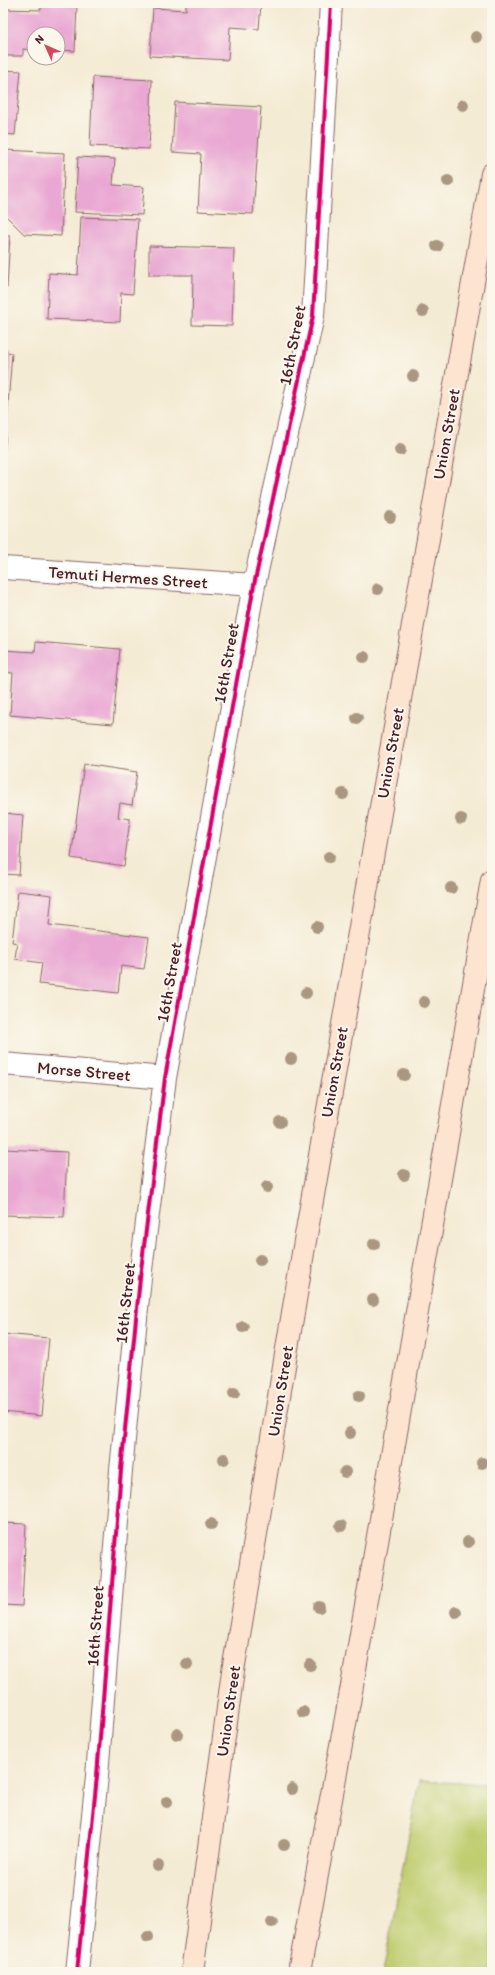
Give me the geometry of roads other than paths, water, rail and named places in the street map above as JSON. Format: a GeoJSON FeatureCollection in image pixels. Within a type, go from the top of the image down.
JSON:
{"type":"FeatureCollection","features":[{"type":"Feature","properties":{"kind":"main road","name":"Union Street"},"geometry":{"type":"LineString","coordinates":[[192,1972],[233,1670],[306,1233],[492,174]]}},
{"type":"Feature","properties":{"kind":"main road"},"geometry":{"type":"LineString","coordinates":[[299,1972],[352,1686],[492,880]]}},
{"type":"Feature","properties":{"kind":"street","name":"16th Street"},"geometry":{"type":"LineString","coordinates":[[77,1972],[97,1776],[121,1462],[140,1278],[165,1078],[254,585],[313,316],[331,3]]}},
{"type":"Feature","properties":{"kind":"street","name":"Temuti Hermes Street"},"geometry":{"type":"LineString","coordinates":[[3,568],[254,585]]}},
{"type":"Feature","properties":{"kind":"street","name":"Morse Street"},"geometry":{"type":"LineString","coordinates":[[3,1064],[165,1078]]}}]}
